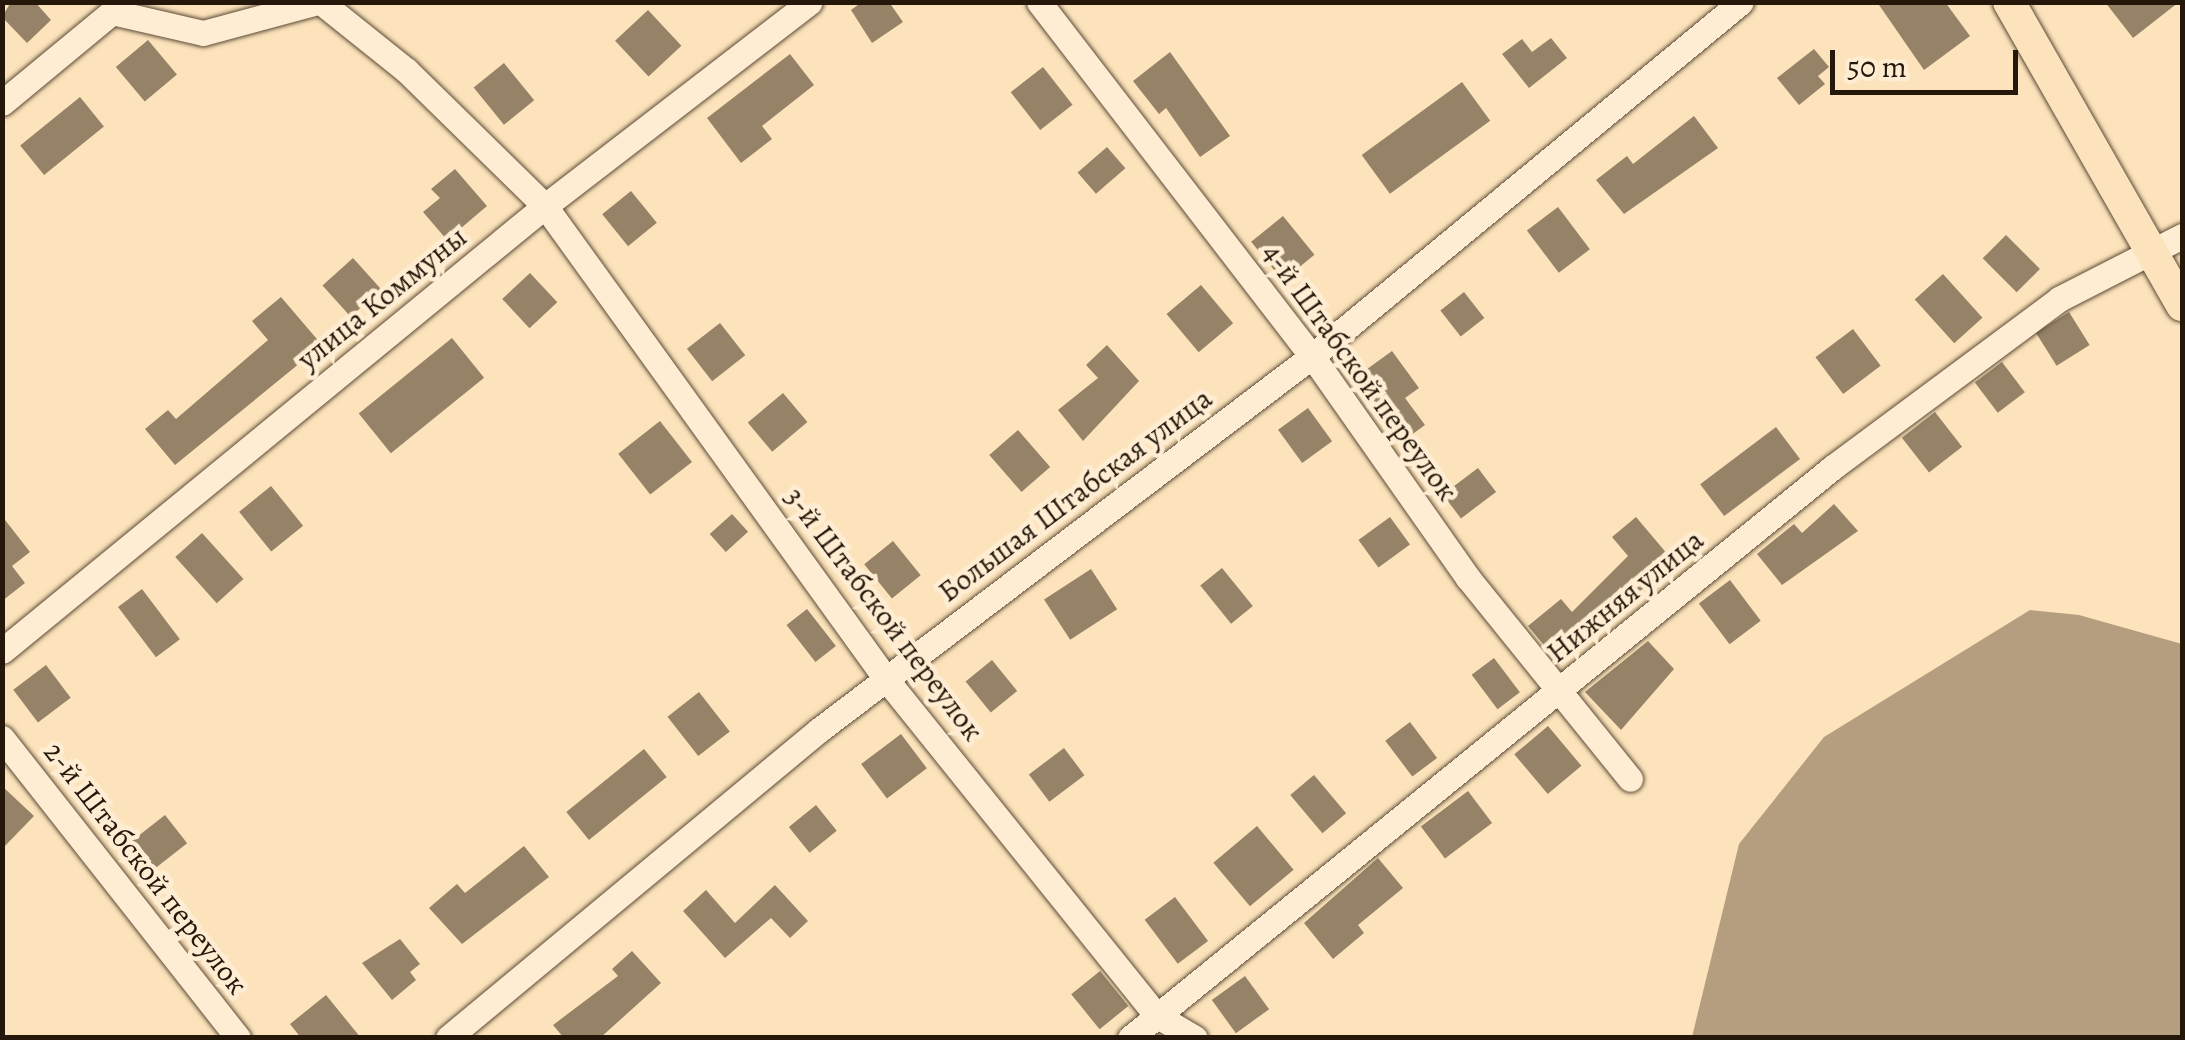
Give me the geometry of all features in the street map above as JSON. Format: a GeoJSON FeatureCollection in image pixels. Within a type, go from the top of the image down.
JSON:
{"type":"FeatureCollection","features":[{"type":"Feature","properties":{"kind":"main road"},"geometry":{"type":"LineString","coordinates":[[2009,2],[2182,306]]}},
{"type":"Feature","properties":{"kind":"street"},"geometry":{"type":"LineString","coordinates":[[2,103],[116,7],[203,34],[320,2]]}},
{"type":"Feature","properties":{"kind":"street","name":"3-й Штабской переулок"},"geometry":{"type":"LineString","coordinates":[[320,2],[406,70],[545,206],[886,679],[1156,1015],[1195,1038]]}},
{"type":"Feature","properties":{"kind":"street","name":"улица Коммуны"},"geometry":{"type":"LineString","coordinates":[[2,651],[545,206],[810,2]]}},
{"type":"Feature","properties":{"kind":"street","name":"4-й Штабской переулок"},"geometry":{"type":"LineString","coordinates":[[1039,2],[1312,356],[1559,693],[1630,779]]}},
{"type":"Feature","properties":{"kind":"street","name":"Большая Штабская улица"},"geometry":{"type":"LineString","coordinates":[[448,1038],[886,679],[1312,356],[1741,2]]}},
{"type":"Feature","properties":{"kind":"street","name":"Нижняя улица"},"geometry":{"type":"LineString","coordinates":[[1130,1038],[1908,411],[2059,299],[2182,236]]}},
{"type":"Feature","properties":{"kind":"street","name":"2-й Штабской переулок"},"geometry":{"type":"LineString","coordinates":[[2,738],[238,1038]]}},
{"type":"Feature","properties":{"kind":"shaded area"},"geometry":{"type":"Polygon","coordinates":[[[2030,610],[2079,615],[2182,644],[2182,1037],[1692,1037],[1739,844],[1824,737],[2030,610]]]}},
{"type":"Feature","properties":{"kind":"building"},"geometry":{"type":"Polygon","coordinates":[[[11,2],[35,2],[51,20],[27,43],[2,17],[11,2]]]}},
{"type":"Feature","properties":{"kind":"building"},"geometry":{"type":"Polygon","coordinates":[[[862,2],[889,2],[903,22],[872,43],[851,10],[862,2]]]}},
{"type":"Feature","properties":{"kind":"building"},"geometry":{"type":"Polygon","coordinates":[[[1877,2],[1945,2],[1970,36],[1924,70],[1877,2]]]}},
{"type":"Feature","properties":{"kind":"building"},"geometry":{"type":"Polygon","coordinates":[[[2105,2],[2179,2],[2133,38],[2105,2]]]}},
{"type":"Feature","properties":{"kind":"building"},"geometry":{"type":"Polygon","coordinates":[[[648,10],[681,46],[649,77],[615,41],[648,10]]]}},
{"type":"Feature","properties":{"kind":"building"},"geometry":{"type":"Polygon","coordinates":[[[1551,38],[1567,58],[1529,88],[1502,54],[1522,39],[1532,52],[1551,38]]]}},
{"type":"Feature","properties":{"kind":"building"},"geometry":{"type":"Polygon","coordinates":[[[148,40],[177,74],[145,101],[116,67],[148,40]]]}},
{"type":"Feature","properties":{"kind":"building"},"geometry":{"type":"Polygon","coordinates":[[[1814,49],[1829,67],[1818,76],[1825,84],[1799,105],[1777,78],[1814,49]]]}},
{"type":"Feature","properties":{"kind":"building"},"geometry":{"type":"Polygon","coordinates":[[[1170,52],[1230,136],[1200,157],[1166,108],[1159,114],[1133,81],[1170,52]]]}},
{"type":"Feature","properties":{"kind":"building"},"geometry":{"type":"Polygon","coordinates":[[[790,54],[814,85],[762,126],[772,139],[741,163],[707,118],[790,54]]]}},
{"type":"Feature","properties":{"kind":"building"},"geometry":{"type":"Polygon","coordinates":[[[504,63],[534,100],[504,125],[474,88],[504,63]]]}},
{"type":"Feature","properties":{"kind":"building"},"geometry":{"type":"Polygon","coordinates":[[[1043,67],[1073,105],[1040,130],[1011,92],[1043,67]]]}},
{"type":"Feature","properties":{"kind":"building"},"geometry":{"type":"Polygon","coordinates":[[[1462,82],[1490,121],[1390,194],[1362,155],[1462,82]]]}},
{"type":"Feature","properties":{"kind":"building"},"geometry":{"type":"Polygon","coordinates":[[[80,97],[104,127],[44,175],[20,145],[80,97]]]}},
{"type":"Feature","properties":{"kind":"building"},"geometry":{"type":"Polygon","coordinates":[[[1694,116],[1718,148],[1624,214],[1596,180],[1627,156],[1633,164],[1694,116]]]}},
{"type":"Feature","properties":{"kind":"building"},"geometry":{"type":"Polygon","coordinates":[[[1107,147],[1125,168],[1096,194],[1078,173],[1107,147]]]}},
{"type":"Feature","properties":{"kind":"building"},"geometry":{"type":"Polygon","coordinates":[[[455,169],[487,206],[447,240],[423,212],[440,198],[431,189],[455,169]]]}},
{"type":"Feature","properties":{"kind":"building"},"geometry":{"type":"Polygon","coordinates":[[[631,191],[657,223],[628,246],[602,214],[631,191]]]}},
{"type":"Feature","properties":{"kind":"building"},"geometry":{"type":"Polygon","coordinates":[[[1558,207],[1590,249],[1559,273],[1527,230],[1558,207]]]}},
{"type":"Feature","properties":{"kind":"building"},"geometry":{"type":"Polygon","coordinates":[[[1283,216],[1314,255],[1283,281],[1251,242],[1283,216]]]}},
{"type":"Feature","properties":{"kind":"building"},"geometry":{"type":"Polygon","coordinates":[[[2006,235],[2040,269],[2017,292],[1983,258],[2006,235]]]}},
{"type":"Feature","properties":{"kind":"building"},"geometry":{"type":"Polygon","coordinates":[[[353,258],[381,289],[351,317],[323,285],[353,258]]]}},
{"type":"Feature","properties":{"kind":"building"},"geometry":{"type":"Polygon","coordinates":[[[530,273],[557,302],[529,328],[502,299],[530,273]]]}},
{"type":"Feature","properties":{"kind":"building"},"geometry":{"type":"Polygon","coordinates":[[[1943,274],[1982,318],[1954,343],[1915,299],[1943,274]]]}},
{"type":"Feature","properties":{"kind":"building"},"geometry":{"type":"Polygon","coordinates":[[[1201,285],[1233,323],[1199,352],[1167,314],[1201,285]]]}},
{"type":"Feature","properties":{"kind":"building"},"geometry":{"type":"Polygon","coordinates":[[[1464,292],[1484,318],[1461,336],[1440,310],[1464,292]]]}},
{"type":"Feature","properties":{"kind":"building"},"geometry":{"type":"Polygon","coordinates":[[[281,297],[322,345],[175,465],[145,429],[168,410],[176,419],[268,340],[252,321],[281,297]]]}},
{"type":"Feature","properties":{"kind":"building"},"geometry":{"type":"Polygon","coordinates":[[[2069,312],[2090,345],[2057,366],[2036,333],[2069,312]]]}},
{"type":"Feature","properties":{"kind":"building"},"geometry":{"type":"Polygon","coordinates":[[[720,323],[745,355],[712,381],[687,349],[720,323]]]}},
{"type":"Feature","properties":{"kind":"building"},"geometry":{"type":"Polygon","coordinates":[[[1853,329],[1881,366],[1843,394],[1815,357],[1853,329]]]}},
{"type":"Feature","properties":{"kind":"building"},"geometry":{"type":"Polygon","coordinates":[[[452,338],[484,378],[391,453],[359,414],[452,338]]]}},
{"type":"Feature","properties":{"kind":"building"},"geometry":{"type":"Polygon","coordinates":[[[1107,345],[1139,381],[1083,441],[1058,410],[1098,378],[1086,365],[1107,345]]]}},
{"type":"Feature","properties":{"kind":"building"},"geometry":{"type":"Polygon","coordinates":[[[1392,351],[1419,388],[1405,398],[1425,425],[1403,441],[1356,377],[1392,351]]]}},
{"type":"Feature","properties":{"kind":"building"},"geometry":{"type":"Polygon","coordinates":[[[2002,362],[2025,392],[1998,413],[1975,382],[2002,362]]]}},
{"type":"Feature","properties":{"kind":"building"},"geometry":{"type":"Polygon","coordinates":[[[783,393],[807,422],[772,452],[748,423],[783,393]]]}},
{"type":"Feature","properties":{"kind":"building"},"geometry":{"type":"Polygon","coordinates":[[[1308,408],[1332,441],[1302,463],[1278,430],[1308,408]]]}},
{"type":"Feature","properties":{"kind":"building"},"geometry":{"type":"Polygon","coordinates":[[[1935,412],[1962,447],[1929,473],[1902,438],[1935,412]]]}},
{"type":"Feature","properties":{"kind":"building"},"geometry":{"type":"Polygon","coordinates":[[[660,421],[692,462],[650,495],[618,454],[660,421]]]}},
{"type":"Feature","properties":{"kind":"building"},"geometry":{"type":"Polygon","coordinates":[[[1776,427],[1800,459],[1724,516],[1700,484],[1776,427]]]}},
{"type":"Feature","properties":{"kind":"building"},"geometry":{"type":"Polygon","coordinates":[[[1018,430],[1050,467],[1021,492],[989,455],[1018,430]]]}},
{"type":"Feature","properties":{"kind":"building"},"geometry":{"type":"Polygon","coordinates":[[[1478,468],[1496,492],[1461,518],[1443,494],[1478,468]]]}},
{"type":"Feature","properties":{"kind":"building"},"geometry":{"type":"Polygon","coordinates":[[[271,486],[303,526],[271,551],[239,512],[271,486]]]}},
{"type":"Feature","properties":{"kind":"building"},"geometry":{"type":"Polygon","coordinates":[[[1834,504],[1858,531],[1782,585],[1757,554],[1794,524],[1802,533],[1834,504]]]}},
{"type":"Feature","properties":{"kind":"building"},"geometry":{"type":"Polygon","coordinates":[[[732,514],[748,532],[726,552],[710,534],[732,514]]]}},
{"type":"Feature","properties":{"kind":"building"},"geometry":{"type":"Polygon","coordinates":[[[2,516],[30,552],[12,566],[25,583],[2,601],[2,516]]]}},
{"type":"Feature","properties":{"kind":"building"},"geometry":{"type":"Polygon","coordinates":[[[1390,517],[1410,545],[1378,567],[1358,540],[1390,517]]]}},
{"type":"Feature","properties":{"kind":"building"},"geometry":{"type":"Polygon","coordinates":[[[1636,517],[1674,562],[1558,662],[1528,626],[1561,599],[1572,612],[1628,556],[1612,537],[1636,517]]]}},
{"type":"Feature","properties":{"kind":"building"},"geometry":{"type":"Polygon","coordinates":[[[202,533],[243,579],[217,603],[175,557],[202,533]]]}},
{"type":"Feature","properties":{"kind":"building"},"geometry":{"type":"Polygon","coordinates":[[[893,541],[921,575],[892,598],[864,564],[893,541]]]}},
{"type":"Feature","properties":{"kind":"building"},"geometry":{"type":"Polygon","coordinates":[[[1222,568],[1253,606],[1231,624],[1200,586],[1222,568]]]}},
{"type":"Feature","properties":{"kind":"building"},"geometry":{"type":"Polygon","coordinates":[[[1091,569],[1117,609],[1070,640],[1044,599],[1091,569]]]}},
{"type":"Feature","properties":{"kind":"building"},"geometry":{"type":"Polygon","coordinates":[[[1730,580],[1761,621],[1730,644],[1699,603],[1730,580]]]}},
{"type":"Feature","properties":{"kind":"building"},"geometry":{"type":"Polygon","coordinates":[[[142,589],[180,639],[156,657],[118,607],[142,589]]]}},
{"type":"Feature","properties":{"kind":"building"},"geometry":{"type":"Polygon","coordinates":[[[807,609],[836,646],[815,662],[787,625],[807,609]]]}},
{"type":"Feature","properties":{"kind":"building"},"geometry":{"type":"Polygon","coordinates":[[[1648,641],[1674,669],[1621,730],[1585,692],[1648,641]]]}},
{"type":"Feature","properties":{"kind":"building"},"geometry":{"type":"Polygon","coordinates":[[[1494,658],[1520,692],[1498,709],[1472,675],[1494,658]]]}},
{"type":"Feature","properties":{"kind":"building"},"geometry":{"type":"Polygon","coordinates":[[[992,660],[1017,691],[991,712],[966,681],[992,660]]]}},
{"type":"Feature","properties":{"kind":"building"},"geometry":{"type":"Polygon","coordinates":[[[46,665],[71,698],[38,722],[13,690],[46,665]]]}},
{"type":"Feature","properties":{"kind":"building"},"geometry":{"type":"Polygon","coordinates":[[[699,692],[730,731],[698,756],[667,717],[699,692]]]}},
{"type":"Feature","properties":{"kind":"building"},"geometry":{"type":"Polygon","coordinates":[[[1410,722],[1437,758],[1412,777],[1385,741],[1410,722]]]}},
{"type":"Feature","properties":{"kind":"building"},"geometry":{"type":"Polygon","coordinates":[[[1548,726],[1581,766],[1548,794],[1514,754],[1548,726]]]}},
{"type":"Feature","properties":{"kind":"building"},"geometry":{"type":"Polygon","coordinates":[[[901,734],[927,768],[887,798],[861,764],[901,734]]]}},
{"type":"Feature","properties":{"kind":"building"},"geometry":{"type":"Polygon","coordinates":[[[1064,748],[1084,775],[1049,802],[1029,774],[1064,748]]]}},
{"type":"Feature","properties":{"kind":"building"},"geometry":{"type":"Polygon","coordinates":[[[644,749],[667,777],[589,840],[566,812],[644,749]]]}},
{"type":"Feature","properties":{"kind":"building"},"geometry":{"type":"Polygon","coordinates":[[[1314,775],[1346,813],[1322,833],[1290,795],[1314,775]]]}},
{"type":"Feature","properties":{"kind":"building"},"geometry":{"type":"Polygon","coordinates":[[[2,786],[34,816],[2,849],[2,786]]]}},
{"type":"Feature","properties":{"kind":"building"},"geometry":{"type":"Polygon","coordinates":[[[1468,791],[1492,823],[1445,858],[1421,827],[1468,791]]]}},
{"type":"Feature","properties":{"kind":"building"},"geometry":{"type":"Polygon","coordinates":[[[816,805],[837,831],[810,853],[789,827],[816,805]]]}},
{"type":"Feature","properties":{"kind":"building"},"geometry":{"type":"Polygon","coordinates":[[[165,815],[187,843],[149,874],[126,845],[165,815]]]}},
{"type":"Feature","properties":{"kind":"building"},"geometry":{"type":"Polygon","coordinates":[[[1257,826],[1294,870],[1250,906],[1213,863],[1257,826]]]}},
{"type":"Feature","properties":{"kind":"building"},"geometry":{"type":"Polygon","coordinates":[[[524,846],[549,877],[462,944],[429,908],[457,884],[465,893],[524,846]]]}},
{"type":"Feature","properties":{"kind":"building"},"geometry":{"type":"Polygon","coordinates":[[[1378,858],[1403,888],[1358,925],[1364,933],[1333,959],[1304,923],[1378,858]]]}},
{"type":"Feature","properties":{"kind":"building"},"geometry":{"type":"Polygon","coordinates":[[[775,885],[808,921],[790,938],[771,918],[725,958],[683,911],[706,890],[735,923],[775,885]]]}},
{"type":"Feature","properties":{"kind":"building"},"geometry":{"type":"Polygon","coordinates":[[[1175,897],[1208,941],[1178,964],[1145,920],[1175,897]]]}},
{"type":"Feature","properties":{"kind":"building"},"geometry":{"type":"Polygon","coordinates":[[[400,939],[420,964],[410,972],[416,980],[392,1000],[362,963],[400,939]]]}},
{"type":"Feature","properties":{"kind":"building"},"geometry":{"type":"Polygon","coordinates":[[[632,951],[661,983],[600,1038],[564,1038],[553,1025],[618,976],[612,969],[632,951]]]}},
{"type":"Feature","properties":{"kind":"building"},"geometry":{"type":"Polygon","coordinates":[[[1100,971],[1128,1006],[1100,1029],[1071,994],[1100,971]]]}},
{"type":"Feature","properties":{"kind":"building"},"geometry":{"type":"Polygon","coordinates":[[[1245,976],[1269,1009],[1236,1033],[1212,1000],[1245,976]]]}},
{"type":"Feature","properties":{"kind":"building"},"geometry":{"type":"Polygon","coordinates":[[[326,995],[361,1038],[301,1038],[290,1024],[326,995]]]}}]}
